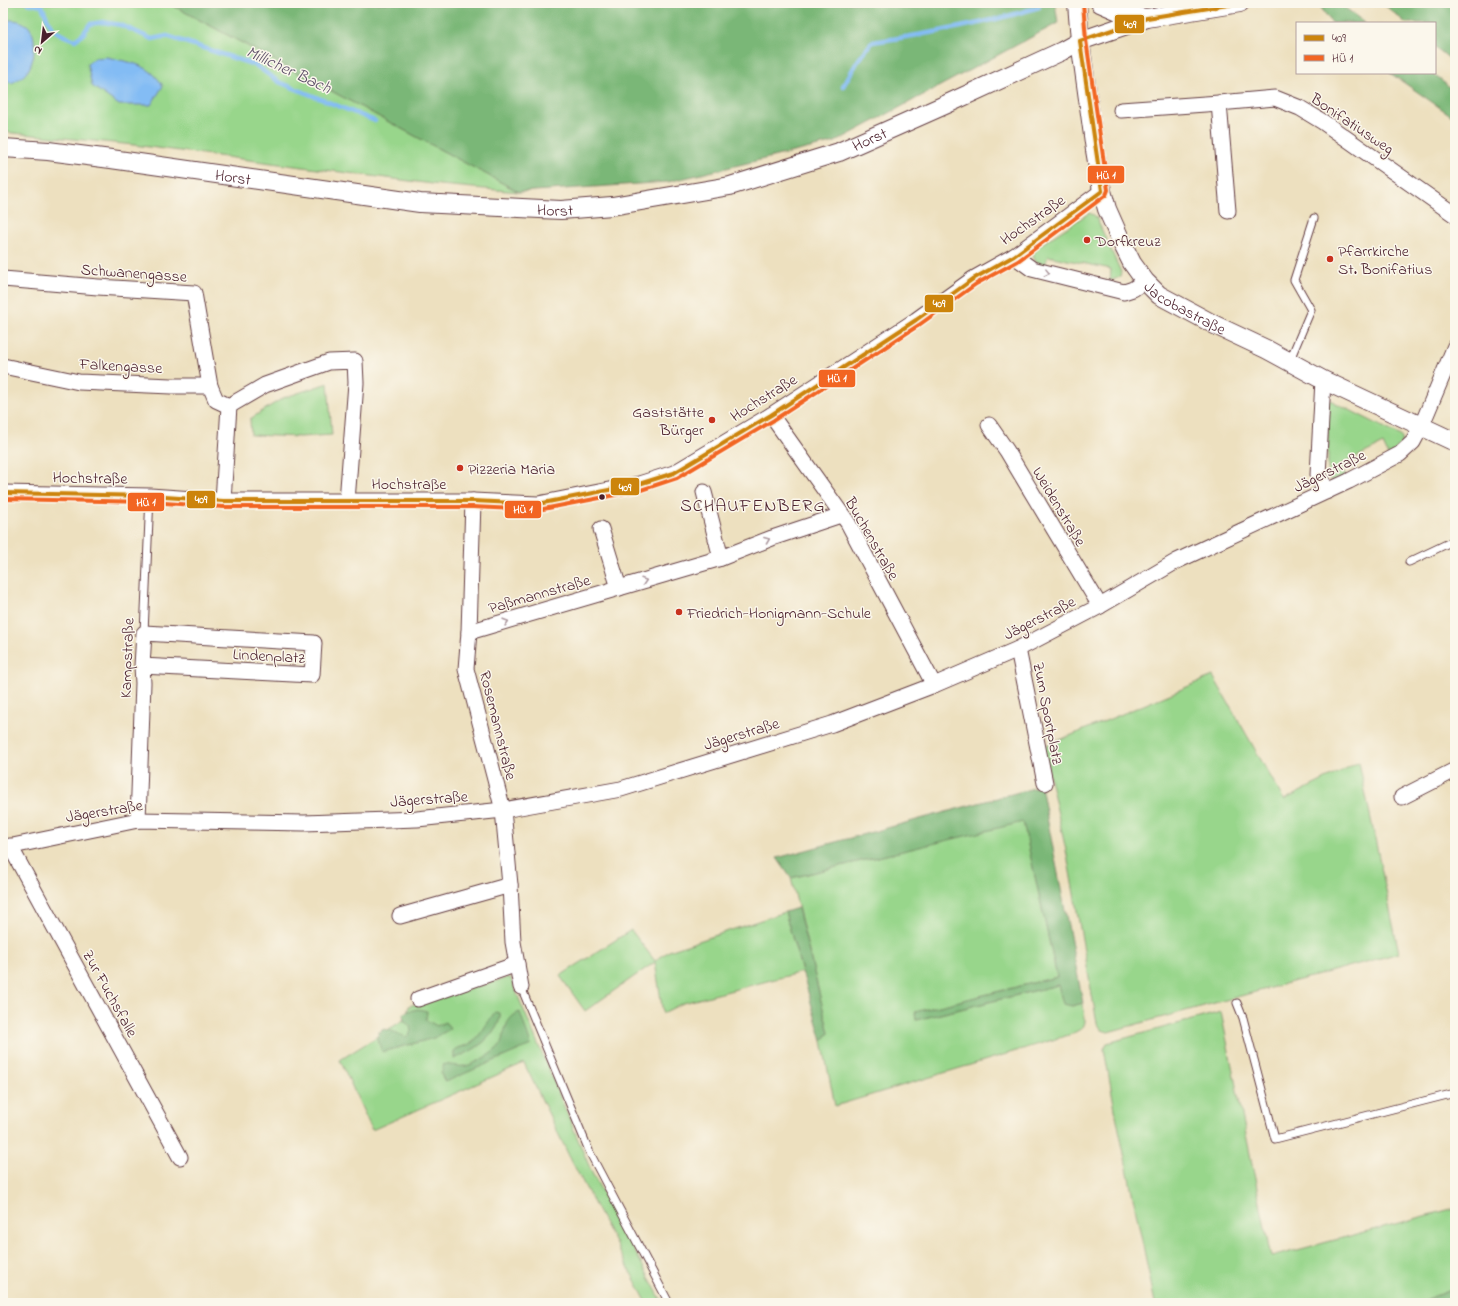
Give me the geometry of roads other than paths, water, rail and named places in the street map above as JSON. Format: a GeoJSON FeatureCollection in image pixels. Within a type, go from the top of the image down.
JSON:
{"type":"FeatureCollection","features":[{"type":"Feature","properties":{"kind":"street","name":"Jacobastraße"},"geometry":{"type":"LineString","coordinates":[[1077,3],[1080,40],[1102,191],[1122,243],[1132,263],[1145,281],[1159,295],[1215,325],[1323,380],[1455,442]]}},
{"type":"Feature","properties":{"kind":"street"},"geometry":{"type":"LineString","coordinates":[[1100,3],[1130,16],[1147,18],[1240,3]]}},
{"type":"Feature","properties":{"kind":"street","name":"Horst"},"geometry":{"type":"LineString","coordinates":[[3,148],[48,151],[112,159],[420,203],[561,210],[612,206],[730,186],[839,152],[1062,51],[1080,40],[1147,18]]}},
{"type":"Feature","properties":{"kind":"street","name":"Bonifatiusweg"},"geometry":{"type":"LineString","coordinates":[[1122,110],[1274,98],[1300,108],[1330,127],[1455,215]]}},
{"type":"Feature","properties":{"kind":"street"},"geometry":{"type":"LineString","coordinates":[[1219,103],[1228,211]]}},
{"type":"Feature","properties":{"kind":"street","name":"Hochstraße"},"geometry":{"type":"LineString","coordinates":[[3,493],[150,496],[223,501],[473,501],[538,504],[639,484],[674,473],[771,415],[916,320],[973,279],[1014,256],[1102,191]]}},
{"type":"Feature","properties":{"kind":"street"},"geometry":{"type":"LineString","coordinates":[[1014,256],[1032,269],[1124,292],[1133,289],[1145,281]]}},
{"type":"Feature","properties":{"kind":"street","name":"Schwanengasse"},"geometry":{"type":"LineString","coordinates":[[3,279],[98,287],[194,292],[210,386]]}},
{"type":"Feature","properties":{"kind":"street"},"geometry":{"type":"LineString","coordinates":[[1421,427],[1455,346]]}},
{"type":"Feature","properties":{"kind":"street","name":"Hochstraße"},"geometry":{"type":"LineString","coordinates":[[228,406],[272,382],[329,362],[355,361],[356,383],[348,501]]}},
{"type":"Feature","properties":{"kind":"street","name":"Falkengasse"},"geometry":{"type":"LineString","coordinates":[[3,366],[79,382],[210,386]]}},
{"type":"Feature","properties":{"kind":"street"},"geometry":{"type":"LineString","coordinates":[[1323,380],[1318,475],[1328,491]]}},
{"type":"Feature","properties":{"kind":"street"},"geometry":{"type":"LineString","coordinates":[[210,386],[216,400],[228,406],[223,501]]}},
{"type":"Feature","properties":{"kind":"street","name":"Buchenstraße"},"geometry":{"type":"LineString","coordinates":[[771,415],[848,523],[934,685]]}},
{"type":"Feature","properties":{"kind":"street","name":"Weidenstraße"},"geometry":{"type":"LineString","coordinates":[[989,425],[1007,451],[1100,606]]}},
{"type":"Feature","properties":{"kind":"street","name":"Jägerstraße"},"geometry":{"type":"LineString","coordinates":[[6,847],[138,820],[309,822],[417,818],[503,810],[621,790],[832,724],[934,685],[1018,649],[1100,606],[1177,561],[1328,491],[1400,454],[1413,442],[1421,427]]}},
{"type":"Feature","properties":{"kind":"street"},"geometry":{"type":"LineString","coordinates":[[704,492],[721,558]]}},
{"type":"Feature","properties":{"kind":"street","name":"Rosemannstraße"},"geometry":{"type":"LineString","coordinates":[[473,501],[469,632],[466,669],[503,810],[510,885],[513,942],[521,987]]}},
{"type":"Feature","properties":{"kind":"street","name":"Paßmannstraße"},"geometry":{"type":"LineString","coordinates":[[469,632],[721,558],[772,538],[841,515]]}},
{"type":"Feature","properties":{"kind":"street"},"geometry":{"type":"LineString","coordinates":[[601,529],[619,588]]}},
{"type":"Feature","properties":{"kind":"street","name":"Kampstraße"},"geometry":{"type":"LineString","coordinates":[[138,820],[144,633]]}},
{"type":"Feature","properties":{"kind":"street","name":"Lindenplatz"},"geometry":{"type":"LineString","coordinates":[[142,666],[312,676],[314,643],[144,633]]}},
{"type":"Feature","properties":{"kind":"street","name":"Zum Sportplatz"},"geometry":{"type":"LineString","coordinates":[[1018,649],[1045,783]]}},
{"type":"Feature","properties":{"kind":"street"},"geometry":{"type":"LineString","coordinates":[[1402,797],[1455,770]]}},
{"type":"Feature","properties":{"kind":"street","name":"Zur Fuchsfalle"},"geometry":{"type":"LineString","coordinates":[[6,847],[180,1157]]}},
{"type":"Feature","properties":{"kind":"street"},"geometry":{"type":"LineString","coordinates":[[400,916],[510,885]]}},
{"type":"Feature","properties":{"kind":"street"},"geometry":{"type":"LineString","coordinates":[[418,999],[517,964]]}},
{"type":"Feature","properties":{"kind":"lane"},"geometry":{"type":"LineString","coordinates":[[1289,362],[1311,310],[1294,280],[1314,218]]}},
{"type":"Feature","properties":{"kind":"lane","name":"Kampstraße"},"geometry":{"type":"LineString","coordinates":[[144,633],[150,496]]}},
{"type":"Feature","properties":{"kind":"lane"},"geometry":{"type":"LineString","coordinates":[[1409,562],[1455,540]]}},
{"type":"Feature","properties":{"kind":"lane"},"geometry":{"type":"LineString","coordinates":[[521,987],[590,1153],[669,1303]]}},
{"type":"Feature","properties":{"kind":"lane"},"geometry":{"type":"LineString","coordinates":[[1237,1002],[1243,1018],[1275,1139],[1455,1093]]}},
{"type":"Feature","properties":{"kind":"water"},"geometry":{"type":"Polygon","coordinates":[[[9,20],[18,21],[27,25],[33,34],[34,40],[33,59],[29,69],[24,75],[12,83],[3,79],[3,22],[9,20]]]}},
{"type":"Feature","properties":{"kind":"water"},"geometry":{"type":"Polygon","coordinates":[[[107,57],[139,65],[158,78],[163,86],[151,105],[119,105],[92,86],[87,64],[95,58],[107,57]]]}},
{"type":"Feature","properties":{"kind":"waterway","name":"Millicher Bach"},"geometry":{"type":"LineString","coordinates":[[28,3],[42,6],[53,28],[61,34],[75,40],[83,34],[90,24],[103,22],[121,25],[152,39],[167,36],[255,65],[279,82],[375,121]]}},
{"type":"Feature","properties":{"kind":"waterway","name":"Millicher Bach"},"geometry":{"type":"LineString","coordinates":[[843,86],[859,59],[872,42],[957,28],[998,19],[1039,7]]}},
{"type":"Feature","properties":{"kind":"place","name":"Dorfkreuz"},"geometry":{"type":"Point","coordinates":[1087,240]}},
{"type":"Feature","properties":{"kind":"place","name":"Pfarrkirche St. Bonifatius"},"geometry":{"type":"Point","coordinates":[1330,259]}},
{"type":"Feature","properties":{"kind":"place","name":"Gaststätte Bürger"},"geometry":{"type":"Point","coordinates":[712,420]}},
{"type":"Feature","properties":{"kind":"place","name":"Pizzeria Maria"},"geometry":{"type":"Point","coordinates":[460,468]}},
{"type":"Feature","properties":{"kind":"place","name":"Friedrich-Honigmann-Schule"},"geometry":{"type":"Point","coordinates":[679,612]}},
{"type":"Feature","properties":{"kind":"district","name":"SCHAUFENBERG"},"geometry":{"type":"Point","coordinates":[753,505]}}]}
